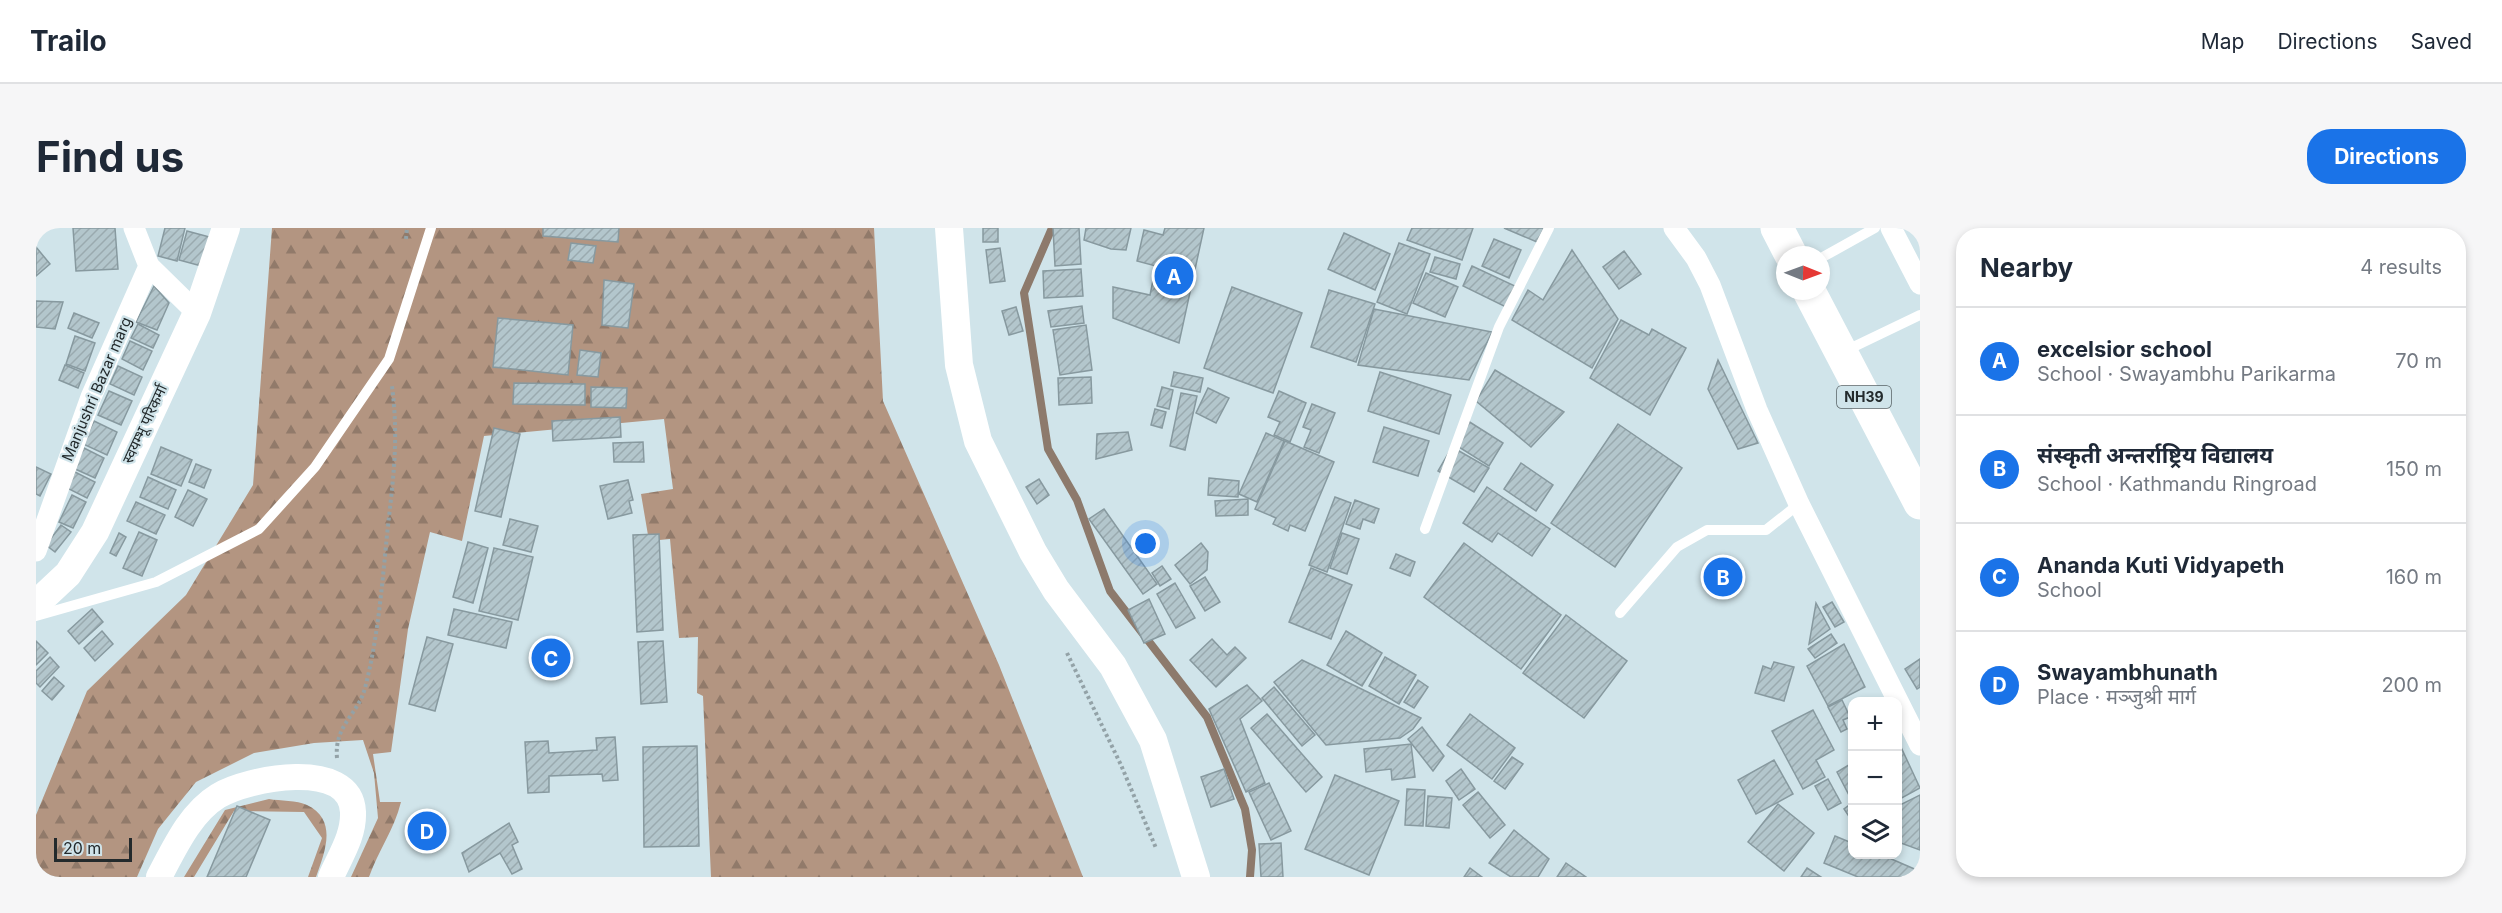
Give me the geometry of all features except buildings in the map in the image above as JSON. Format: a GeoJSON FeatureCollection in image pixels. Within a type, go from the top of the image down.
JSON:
{"type":"FeatureCollection","features":[{"type":"Feature","properties":{"kind":"highway"},"geometry":{"type":"LineString","coordinates":[[1777,228],[1786,246]]}},
{"type":"Feature","properties":{"kind":"highway","name":"NH39"},"geometry":{"type":"LineString","coordinates":[[1814,300],[1920,503]]}},
{"type":"Feature","properties":{"kind":"main road","name":"स्वयम्भू परिकर्मा"},"geometry":{"type":"LineString","coordinates":[[36,604],[68,574],[95,532],[197,313],[226,228]]}},
{"type":"Feature","properties":{"kind":"main road"},"geometry":{"type":"LineString","coordinates":[[949,228],[959,365],[978,441],[1033,552],[1056,590],[1113,666],[1153,740],[1196,877]]}},
{"type":"Feature","properties":{"kind":"street"},"geometry":{"type":"LineString","coordinates":[[134,228],[149,266],[197,313]]}},
{"type":"Feature","properties":{"kind":"street"},"geometry":{"type":"LineString","coordinates":[[1674,228],[1696,258],[1710,285],[1757,410],[1799,504],[1920,745]]}},
{"type":"Feature","properties":{"kind":"street"},"geometry":{"type":"LineString","coordinates":[[1892,228],[1920,284]]}},
{"type":"Feature","properties":{"kind":"street","name":"Manjushri Bazar marg"},"geometry":{"type":"LineString","coordinates":[[36,551],[52,511],[62,472],[91,397],[149,266]]}},
{"type":"Feature","properties":{"kind":"street"},"geometry":{"type":"LineString","coordinates":[[159,877],[180,837],[217,797],[244,784],[292,778],[325,779],[340,785],[347,793],[353,810],[351,834],[331,877]]}},
{"type":"Feature","properties":{"kind":"lane"},"geometry":{"type":"LineString","coordinates":[[36,616],[156,582],[259,529],[315,467],[389,359],[430,228]]}},
{"type":"Feature","properties":{"kind":"lane"},"geometry":{"type":"LineString","coordinates":[[1425,529],[1499,327],[1549,228]]}},
{"type":"Feature","properties":{"kind":"lane"},"geometry":{"type":"LineString","coordinates":[[1830,253],[1875,228]]}},
{"type":"Feature","properties":{"kind":"lane"},"geometry":{"type":"LineString","coordinates":[[1841,353],[1920,315]]}},
{"type":"Feature","properties":{"kind":"lane"},"geometry":{"type":"LineString","coordinates":[[1620,613],[1677,547],[1707,530],[1748,532],[1766,530],[1799,504]]}},
{"type":"Feature","properties":{"kind":"path"},"geometry":{"type":"LineString","coordinates":[[406,250],[407,228]]}},
{"type":"Feature","properties":{"kind":"path"},"geometry":{"type":"LineString","coordinates":[[340,730],[364,690],[382,592],[395,475],[397,426],[389,359]]}},
{"type":"Feature","properties":{"kind":"green space"},"geometry":{"type":"Polygon","coordinates":[[[272,228],[874,228],[883,401],[999,665],[1083,877],[711,877],[703,696],[697,693],[698,637],[679,638],[670,539],[649,541],[641,494],[673,489],[664,419],[484,436],[462,541],[430,532],[408,629],[391,752],[373,754],[380,802],[401,802],[369,877],[351,877],[378,818],[374,773],[363,740],[314,743],[254,753],[196,782],[158,829],[137,877],[36,877],[36,815],[87,691],[186,595],[253,485],[272,228]]]}},
{"type":"Feature","properties":{"kind":"green space"},"geometry":{"type":"Polygon","coordinates":[[[269,799],[303,803],[317,811],[323,819],[326,828],[325,847],[316,877],[308,877],[322,838],[304,812],[234,811],[194,877],[184,877],[225,810],[269,799]]]}},
{"type":"Feature","properties":{"kind":"waterway"},"geometry":{"type":"LineString","coordinates":[[1052,228],[1024,293],[1048,449],[1077,500],[1110,591],[1207,717],[1245,809],[1252,850],[1250,877]]}},
{"type":"Feature","properties":{"kind":"place","name":"excelsior school"},"geometry":{"type":"Point","coordinates":[1174,276]}},
{"type":"Feature","properties":{"kind":"place","name":"संस्कृती अन्तर्राष्ट्रिय विद्यालय"},"geometry":{"type":"Point","coordinates":[1723,577]}},
{"type":"Feature","properties":{"kind":"place","name":"Ananda Kuti Vidyapeth"},"geometry":{"type":"Point","coordinates":[551,658]}},
{"type":"Feature","properties":{"kind":"place","name":"Swayambhunath"},"geometry":{"type":"Point","coordinates":[427,831]}}]}
